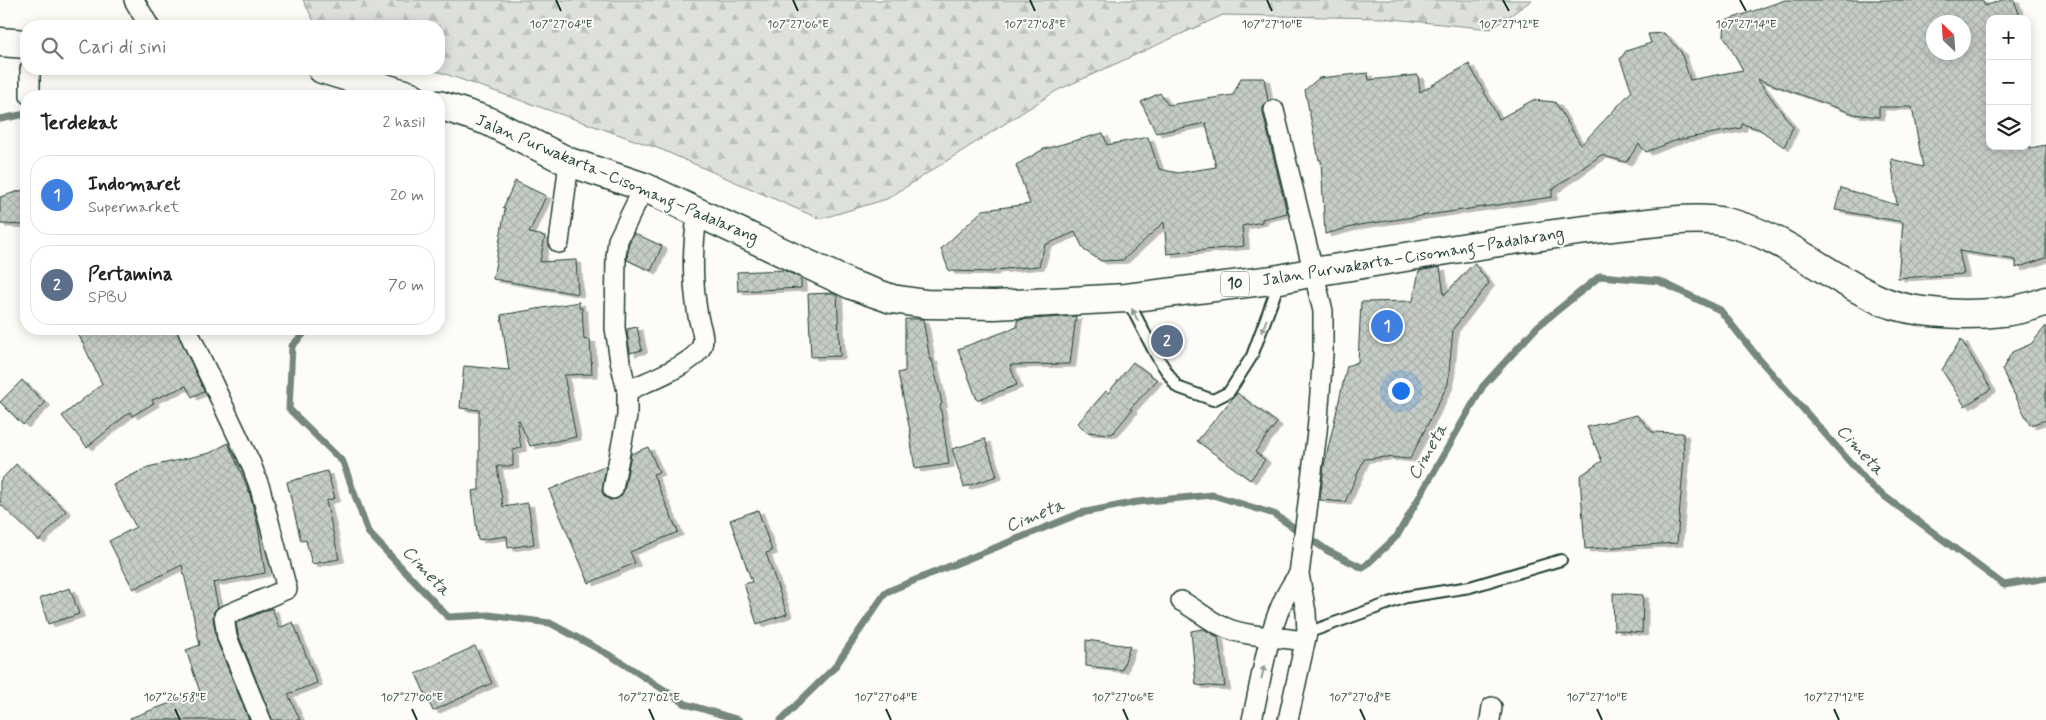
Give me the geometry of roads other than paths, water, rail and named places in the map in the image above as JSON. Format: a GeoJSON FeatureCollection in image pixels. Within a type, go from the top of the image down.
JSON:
{"type":"FeatureCollection","features":[{"type":"Feature","properties":{"kind":"highway"},"geometry":{"type":"LineString","coordinates":[[0,42],[20,44]]}},
{"type":"Feature","properties":{"kind":"highway"},"geometry":{"type":"LineString","coordinates":[[342,75],[391,90]]}},
{"type":"Feature","properties":{"kind":"highway","name":"Jalan Purwakarta–Cisomang–Padalarang"},"geometry":{"type":"LineString","coordinates":[[445,107],[488,121],[569,162],[644,187],[852,285],[892,299],[926,304],[995,305],[1126,298],[1280,280],[1314,272],[1587,229],[1668,221],[1724,222],[1758,233],[1879,299],[1910,309],[1940,313],[1982,314],[2029,308],[2046,301]]}},
{"type":"Feature","properties":{"kind":"street"},"geometry":{"type":"LineString","coordinates":[[134,0],[146,20]]}},
{"type":"Feature","properties":{"kind":"street"},"geometry":{"type":"LineString","coordinates":[[30,75],[30,90]]}},
{"type":"Feature","properties":{"kind":"street"},"geometry":{"type":"LineString","coordinates":[[1274,110],[1323,311],[1323,354],[1317,432],[1299,574],[1306,612],[1306,637],[1288,720]]}},
{"type":"Feature","properties":{"kind":"street"},"geometry":{"type":"LineString","coordinates":[[559,243],[569,162]]}},
{"type":"Feature","properties":{"kind":"street"},"geometry":{"type":"LineString","coordinates":[[613,489],[626,416],[627,391],[615,328],[616,256],[618,240],[644,187]]}},
{"type":"Feature","properties":{"kind":"street"},"geometry":{"type":"LineString","coordinates":[[627,391],[674,369],[694,357],[703,344],[696,302],[693,241],[698,212]]}},
{"type":"Feature","properties":{"kind":"street"},"geometry":{"type":"LineString","coordinates":[[190,335],[251,464],[260,488],[287,589],[224,616],[227,637],[261,720]]}},
{"type":"Feature","properties":{"kind":"street"},"geometry":{"type":"LineString","coordinates":[[1252,720],[1271,636],[1282,600],[1299,574]]}},
{"type":"Feature","properties":{"kind":"street"},"geometry":{"type":"LineString","coordinates":[[1181,601],[1225,628],[1271,636],[1306,637]]}},
{"type":"Feature","properties":{"kind":"lane"},"geometry":{"type":"LineString","coordinates":[[1126,298],[1156,355],[1177,387],[1213,400],[1229,392],[1252,356],[1280,280]]}},
{"type":"Feature","properties":{"kind":"lane"},"geometry":{"type":"LineString","coordinates":[[1306,637],[1406,597],[1470,587],[1561,560]]}},
{"type":"Feature","properties":{"kind":"waterway","name":"Cimeta"},"geometry":{"type":"LineString","coordinates":[[0,119],[20,115]]}},
{"type":"Feature","properties":{"kind":"waterway","name":"Cimeta"},"geometry":{"type":"LineString","coordinates":[[781,720],[834,668],[886,592],[1081,513],[1137,502],[1213,495],[1274,514],[1328,551],[1363,568],[1397,536],[1483,386],[1538,326],[1600,276],[1659,281],[1720,310],[1759,359],[1872,487],[2004,585],[2046,578]]}},
{"type":"Feature","properties":{"kind":"waterway","name":"Cimeta"},"geometry":{"type":"LineString","coordinates":[[302,335],[292,346],[289,409],[343,462],[368,532],[448,617],[489,615],[550,623],[613,657],[686,704],[739,720]]}},
{"type":"Feature","properties":{"kind":"place","name":"Indomaret"},"geometry":{"type":"Point","coordinates":[1387,326]}},
{"type":"Feature","properties":{"kind":"place","name":"Pertamina"},"geometry":{"type":"Point","coordinates":[1167,341]}}]}
